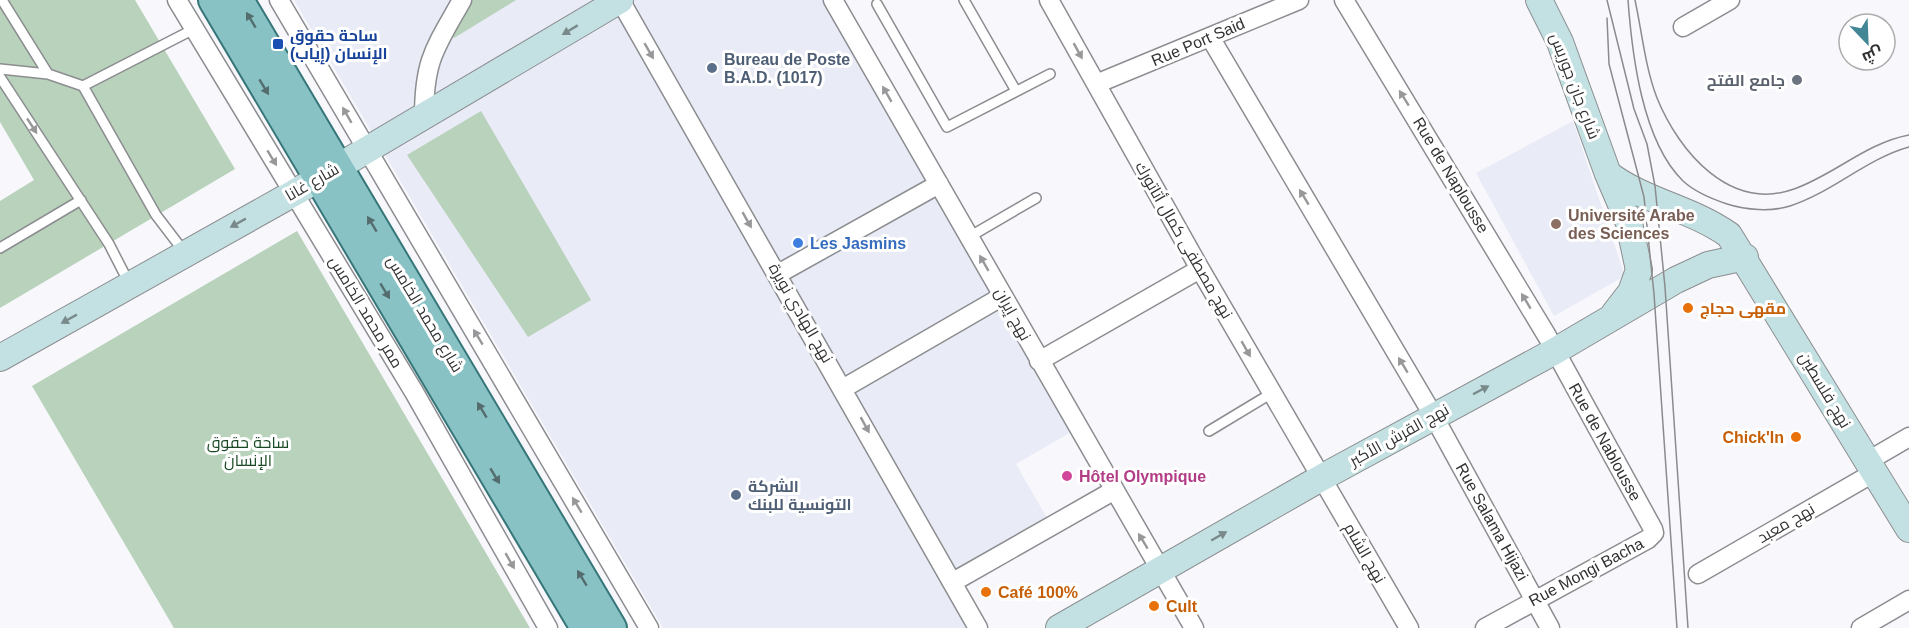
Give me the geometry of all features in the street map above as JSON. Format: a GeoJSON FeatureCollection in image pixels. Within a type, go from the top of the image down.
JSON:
{"type":"FeatureCollection","features":[{"type":"Feature","properties":{"kind":"main road","name":"شارع محمد الخامس"},"geometry":{"type":"LineString","coordinates":[[213,0],[328,173],[612,628]]}},
{"type":"Feature","properties":{"kind":"main road","name":"شارع محمد الخامس"},"geometry":{"type":"LineString","coordinates":[[239,0],[328,173],[585,628]]}},
{"type":"Feature","properties":{"kind":"main road","name":"شارع غانا"},"geometry":{"type":"LineString","coordinates":[[0,358],[294,193],[620,0]]}},
{"type":"Feature","properties":{"kind":"main road","name":"شارع جان جوريس"},"geometry":{"type":"LineString","coordinates":[[1539,0],[1560,42],[1608,174],[1629,223],[1639,270],[1630,292],[1614,315]]}},
{"type":"Feature","properties":{"kind":"main road","name":"نهج فلسطين"},"geometry":{"type":"LineString","coordinates":[[1608,174],[1644,197],[1707,219],[1729,235],[1743,254],[1909,529]]}},
{"type":"Feature","properties":{"kind":"main road","name":"نهج القرش الأكبر"},"geometry":{"type":"LineString","coordinates":[[1059,628],[1090,621],[1161,570],[1433,415],[1555,351],[1614,315],[1708,265],[1743,254]]}},
{"type":"Feature","properties":{"kind":"street","name":"ممر محمد الخامس"},"geometry":{"type":"LineString","coordinates":[[177,0],[414,392],[548,628]]}},
{"type":"Feature","properties":{"kind":"street","name":"شارع محمد الخامس"},"geometry":{"type":"LineString","coordinates":[[279,0],[650,628]]}},
{"type":"Feature","properties":{"kind":"street"},"geometry":{"type":"LineString","coordinates":[[424,117],[424,81],[427,65],[462,0]]}},
{"type":"Feature","properties":{"kind":"street","name":"نهج الهادي نويرة"},"geometry":{"type":"LineString","coordinates":[[620,0],[844,388],[978,628]]}},
{"type":"Feature","properties":{"kind":"street","name":"نهج إيران"},"geometry":{"type":"LineString","coordinates":[[833,0],[1004,296],[1113,491],[1194,628]]}},
{"type":"Feature","properties":{"kind":"street","name":"نهج مصطفى كمال أتاتورك"},"geometry":{"type":"LineString","coordinates":[[1049,0],[1200,269],[1321,478]]}},
{"type":"Feature","properties":{"kind":"street","name":"Rue Port Said"},"geometry":{"type":"LineString","coordinates":[[1096,84],[1299,0]]}},
{"type":"Feature","properties":{"kind":"street","name":"Rue de Naplousse"},"geometry":{"type":"LineString","coordinates":[[1344,0],[1555,351]]}},
{"type":"Feature","properties":{"kind":"street"},"geometry":{"type":"LineString","coordinates":[[1683,27],[1730,0]]}},
{"type":"Feature","properties":{"kind":"street","name":"Rue Salama Hijazi"},"geometry":{"type":"LineString","coordinates":[[1210,37],[1433,415],[1550,628]]}},
{"type":"Feature","properties":{"kind":"street"},"geometry":{"type":"LineString","coordinates":[[778,274],[939,184]]}},
{"type":"Feature","properties":{"kind":"street"},"geometry":{"type":"LineString","coordinates":[[1039,361],[1200,269]]}},
{"type":"Feature","properties":{"kind":"street"},"geometry":{"type":"LineString","coordinates":[[844,388],[1004,296]]}},
{"type":"Feature","properties":{"kind":"street","name":"Rue de Nablousse"},"geometry":{"type":"LineString","coordinates":[[1555,351],[1653,533]]}},
{"type":"Feature","properties":{"kind":"street","name":"نهج معبد"},"geometry":{"type":"LineString","coordinates":[[1698,574],[1872,466],[1909,437]]}},
{"type":"Feature","properties":{"kind":"street","name":"نهج الشام"},"geometry":{"type":"LineString","coordinates":[[1321,478],[1409,628]]}},
{"type":"Feature","properties":{"kind":"street"},"geometry":{"type":"LineString","coordinates":[[953,582],[1113,491]]}},
{"type":"Feature","properties":{"kind":"street","name":"Rue Mongi Bacha"},"geometry":{"type":"LineString","coordinates":[[1485,628],[1648,539],[1653,533]]}},
{"type":"Feature","properties":{"kind":"street"},"geometry":{"type":"LineString","coordinates":[[1861,628],[1909,600]]}},
{"type":"Feature","properties":{"kind":"lane"},"geometry":{"type":"LineString","coordinates":[[2,0],[48,74]]}},
{"type":"Feature","properties":{"kind":"lane"},"geometry":{"type":"LineString","coordinates":[[964,0],[1016,91]]}},
{"type":"Feature","properties":{"kind":"lane"},"geometry":{"type":"LineString","coordinates":[[877,4],[947,127],[1050,74]]}},
{"type":"Feature","properties":{"kind":"lane"},"geometry":{"type":"LineString","coordinates":[[84,87],[194,29]]}},
{"type":"Feature","properties":{"kind":"lane"},"geometry":{"type":"LineString","coordinates":[[0,69],[48,74],[84,87],[156,215],[185,253]]}},
{"type":"Feature","properties":{"kind":"lane"},"geometry":{"type":"LineString","coordinates":[[0,77],[109,244],[130,285]]}},
{"type":"Feature","properties":{"kind":"lane"},"geometry":{"type":"LineString","coordinates":[[969,237],[1036,198]]}},
{"type":"Feature","properties":{"kind":"lane"},"geometry":{"type":"LineString","coordinates":[[0,248],[81,200]]}},
{"type":"Feature","properties":{"kind":"lane"},"geometry":{"type":"LineString","coordinates":[[1209,431],[1272,393]]}},
{"type":"Feature","properties":{"kind":"shaded area"},"geometry":{"type":"Polygon","coordinates":[[[294,0],[824,0],[1073,431],[1016,464],[1052,527],[946,588],[969,628],[663,628],[294,0]]]}},
{"type":"Feature","properties":{"kind":"shaded area","name":"Université Arabe des Sciences"},"geometry":{"type":"Polygon","coordinates":[[[1573,121],[1625,276],[1554,316],[1476,173],[1573,121]]]}},
{"type":"Feature","properties":{"kind":"green space"},"geometry":{"type":"Polygon","coordinates":[[[0,0],[135,0],[235,169],[0,308],[0,201],[34,180],[0,122],[0,0]]]}},
{"type":"Feature","properties":{"kind":"green space"},"geometry":{"type":"Polygon","coordinates":[[[465,0],[516,0],[454,38],[448,27],[465,0]]]}},
{"type":"Feature","properties":{"kind":"green space"},"geometry":{"type":"Polygon","coordinates":[[[481,111],[591,300],[528,337],[407,155],[481,111]]]}},
{"type":"Feature","properties":{"kind":"green space","name":"ساحة حقوق الإنسان"},"geometry":{"type":"Polygon","coordinates":[[[297,231],[530,628],[174,628],[32,386],[297,231]]]}},
{"type":"Feature","properties":{"kind":"tram line"},"geometry":{"type":"LineString","coordinates":[[1607,0],[1634,109],[1647,144],[1655,186],[1665,287],[1688,628]]}},
{"type":"Feature","properties":{"kind":"tram line"},"geometry":{"type":"LineString","coordinates":[[1628,0],[1636,70],[1649,120],[1669,164],[1683,181],[1704,195],[1742,208],[1758,210],[1783,208],[1821,193],[1878,159],[1909,147]]}},
{"type":"Feature","properties":{"kind":"tram line"},"geometry":{"type":"LineString","coordinates":[[1635,0],[1649,74],[1667,118],[1693,157],[1728,185],[1749,192],[1771,194],[1794,189],[1823,176],[1864,152],[1893,139],[1909,135]]}},
{"type":"Feature","properties":{"kind":"tram line"},"geometry":{"type":"LineString","coordinates":[[1607,18],[1609,64],[1644,197],[1654,294],[1677,628]]}},
{"type":"Feature","properties":{"kind":"place","name":"ساحة حقوق الإنسان (إياب)"},"geometry":{"type":"Point","coordinates":[278,44]}},
{"type":"Feature","properties":{"kind":"place","name":"Bureau de Poste B.A.D. (1017)"},"geometry":{"type":"Point","coordinates":[712,68]}},
{"type":"Feature","properties":{"kind":"place","name":"جامع الفتح"},"geometry":{"type":"Point","coordinates":[1797,80]}},
{"type":"Feature","properties":{"kind":"place","name":"Université Arabe des Sciences"},"geometry":{"type":"Point","coordinates":[1556,224]}},
{"type":"Feature","properties":{"kind":"place","name":"Les Jasmins"},"geometry":{"type":"Point","coordinates":[798,243]}},
{"type":"Feature","properties":{"kind":"place","name":"مقهى حجاج"},"geometry":{"type":"Point","coordinates":[1688,308]}},
{"type":"Feature","properties":{"kind":"place","name":"Chick'In"},"geometry":{"type":"Point","coordinates":[1796,437]}},
{"type":"Feature","properties":{"kind":"place","name":"Hôtel Olympique"},"geometry":{"type":"Point","coordinates":[1067,476]}},
{"type":"Feature","properties":{"kind":"place","name":"الشركة التونسية للبنك"},"geometry":{"type":"Point","coordinates":[736,495]}},
{"type":"Feature","properties":{"kind":"place","name":"Café 100%"},"geometry":{"type":"Point","coordinates":[986,592]}},
{"type":"Feature","properties":{"kind":"place","name":"Cult"},"geometry":{"type":"Point","coordinates":[1154,606]}}]}
